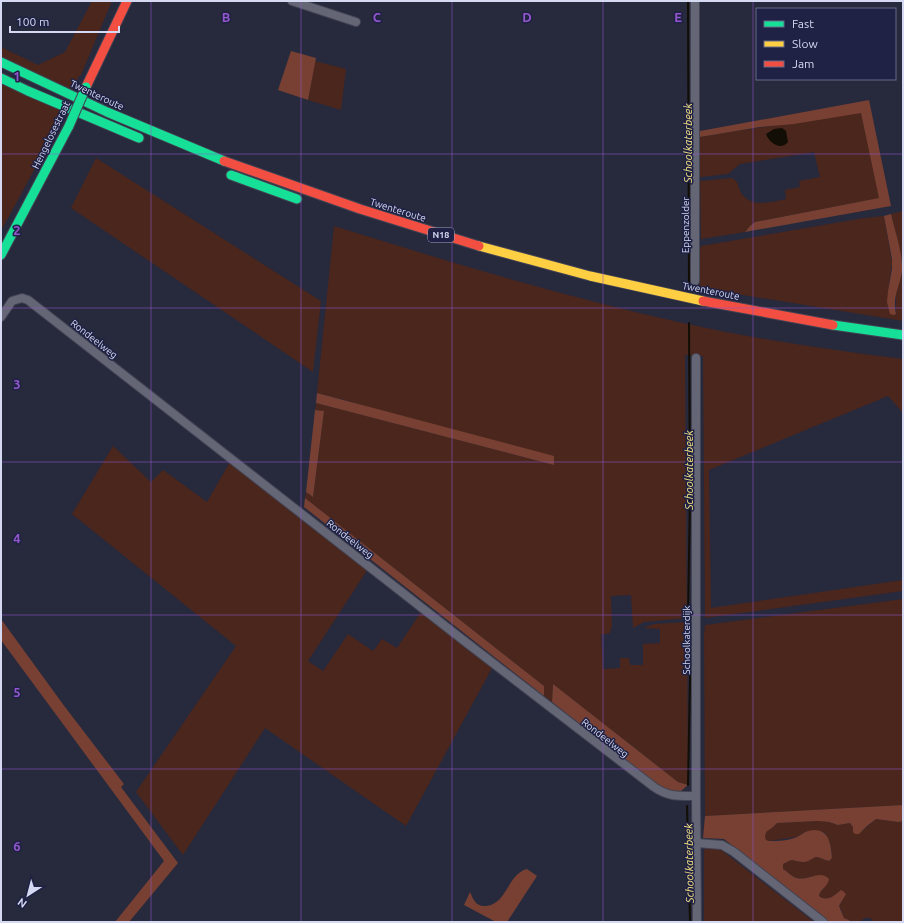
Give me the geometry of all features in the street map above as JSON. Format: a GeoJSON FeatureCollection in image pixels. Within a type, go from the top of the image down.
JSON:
{"type":"FeatureCollection","features":[{"type":"Feature","properties":{"kind":"main road","name":"Hengelosestraat"},"geometry":{"type":"LineString","coordinates":[[1,255],[41,181],[126,1]]}},
{"type":"Feature","properties":{"kind":"main road","name":"Twenteroute"},"geometry":{"type":"LineString","coordinates":[[1,62],[143,128],[210,156],[360,210],[500,253],[642,288],[730,307],[903,335]]}},
{"type":"Feature","properties":{"kind":"main road"},"geometry":{"type":"LineString","coordinates":[[1,78],[28,91],[147,141]]}},
{"type":"Feature","properties":{"kind":"main road"},"geometry":{"type":"LineString","coordinates":[[219,170],[306,202]]}},
{"type":"Feature","properties":{"kind":"street"},"geometry":{"type":"LineString","coordinates":[[292,1],[356,22]]}},
{"type":"Feature","properties":{"kind":"street","name":"Eppenzolder"},"geometry":{"type":"LineString","coordinates":[[695,1],[696,281]]}},
{"type":"Feature","properties":{"kind":"street","name":"Rondeelweg"},"geometry":{"type":"LineString","coordinates":[[1,317],[12,301],[22,298],[28,300],[456,635],[654,787],[664,794],[674,796],[696,796]]}},
{"type":"Feature","properties":{"kind":"street","name":"Schoolkaterdijk"},"geometry":{"type":"LineString","coordinates":[[696,358],[697,922]]}},
{"type":"Feature","properties":{"kind":"street"},"geometry":{"type":"LineString","coordinates":[[697,843],[722,845],[734,852],[824,922]]}},
{"type":"Feature","properties":{"kind":"shaded area"},"geometry":{"type":"Polygon","coordinates":[[[92,1],[112,1],[81,75],[79,76],[72,91],[1,59],[1,47],[38,65],[65,52],[92,1]]]}},
{"type":"Feature","properties":{"kind":"shaded area"},"geometry":{"type":"Polygon","coordinates":[[[291,51],[316,58],[308,100],[278,90],[291,51]]]}},
{"type":"Feature","properties":{"kind":"shaded area"},"geometry":{"type":"Polygon","coordinates":[[[315,61],[346,69],[341,110],[308,100],[315,61]]]}},
{"type":"Feature","properties":{"kind":"shaded area"},"geometry":{"type":"Polygon","coordinates":[[[1,82],[63,110],[52,132],[53,135],[1,231],[1,82]]]}},
{"type":"Feature","properties":{"kind":"shaded area"},"geometry":{"type":"Polygon","coordinates":[[[869,100],[891,206],[745,232],[755,222],[879,198],[861,113],[700,137],[700,131],[869,100]]]}},
{"type":"Feature","properties":{"kind":"shaded area"},"geometry":{"type":"Polygon","coordinates":[[[861,112],[880,198],[755,222],[745,232],[701,239],[700,181],[732,178],[737,182],[744,197],[755,202],[767,203],[786,199],[785,190],[800,187],[799,181],[820,177],[814,152],[740,164],[728,174],[700,177],[700,137],[861,112]]]}},
{"type":"Feature","properties":{"kind":"shaded area"},"geometry":{"type":"Polygon","coordinates":[[[782,128],[786,131],[788,142],[785,145],[779,146],[772,143],[766,134],[774,129],[782,128]]]}},
{"type":"Feature","properties":{"kind":"shaded area"},"geometry":{"type":"Polygon","coordinates":[[[96,158],[321,301],[313,372],[71,208],[96,158]]]}},
{"type":"Feature","properties":{"kind":"shaded area"},"geometry":{"type":"Polygon","coordinates":[[[903,211],[903,321],[700,288],[698,255],[701,246],[864,218],[884,216],[892,263],[888,291],[896,314],[896,292],[901,274],[902,262],[891,214],[903,211]]]}},
{"type":"Feature","properties":{"kind":"shaded area"},"geometry":{"type":"Polygon","coordinates":[[[891,214],[902,264],[901,277],[895,302],[896,314],[894,315],[890,314],[887,302],[892,259],[884,216],[891,214]]]}},
{"type":"Feature","properties":{"kind":"shaded area"},"geometry":{"type":"Polygon","coordinates":[[[334,226],[507,278],[639,313],[710,329],[765,339],[903,359],[903,413],[888,396],[709,470],[711,608],[903,580],[903,591],[705,618],[703,356],[685,355],[687,618],[644,622],[633,628],[631,595],[611,596],[612,625],[610,633],[601,635],[603,669],[620,668],[620,658],[629,658],[630,665],[643,665],[643,644],[660,643],[660,629],[643,628],[654,624],[687,622],[688,785],[678,782],[553,684],[552,702],[544,696],[544,686],[305,498],[306,492],[313,497],[324,411],[315,410],[316,403],[554,465],[345,400],[317,393],[334,226]]]}},
{"type":"Feature","properties":{"kind":"shaded area"},"geometry":{"type":"Polygon","coordinates":[[[317,393],[554,456],[554,465],[316,403],[317,393]]]}},
{"type":"Feature","properties":{"kind":"shaded area"},"geometry":{"type":"Polygon","coordinates":[[[315,410],[324,411],[313,497],[306,492],[315,410]]]}},
{"type":"Feature","properties":{"kind":"shaded area"},"geometry":{"type":"Polygon","coordinates":[[[113,446],[151,482],[163,470],[207,502],[230,462],[303,521],[366,568],[366,572],[308,661],[323,671],[348,634],[373,651],[382,639],[397,648],[421,612],[492,668],[406,826],[265,728],[183,855],[136,792],[236,646],[72,514],[113,446]]]}},
{"type":"Feature","properties":{"kind":"shaded area"},"geometry":{"type":"Polygon","coordinates":[[[305,498],[544,686],[544,696],[304,507],[305,498]]]}},
{"type":"Feature","properties":{"kind":"shaded area"},"geometry":{"type":"Polygon","coordinates":[[[903,599],[903,805],[705,816],[705,625],[903,599]]]}},
{"type":"Feature","properties":{"kind":"shaded area"},"geometry":{"type":"Polygon","coordinates":[[[1,619],[65,707],[124,784],[121,787],[178,863],[129,922],[115,922],[164,861],[1,640],[1,619]]]}},
{"type":"Feature","properties":{"kind":"shaded area"},"geometry":{"type":"Polygon","coordinates":[[[553,684],[678,782],[688,785],[681,791],[673,791],[659,786],[552,702],[553,684]]]}},
{"type":"Feature","properties":{"kind":"shaded area"},"geometry":{"type":"Polygon","coordinates":[[[903,805],[903,821],[898,822],[876,819],[859,834],[855,834],[853,832],[853,827],[850,823],[838,825],[818,821],[777,823],[766,832],[766,840],[769,841],[790,839],[808,831],[815,830],[824,833],[831,846],[832,858],[829,861],[819,857],[815,857],[805,862],[791,860],[783,864],[783,869],[797,878],[806,878],[818,875],[826,876],[829,879],[828,882],[819,896],[822,898],[828,898],[841,890],[843,891],[846,894],[839,906],[844,918],[853,922],[829,922],[724,839],[703,838],[705,816],[903,805]]]}},
{"type":"Feature","properties":{"kind":"shaded area"},"geometry":{"type":"Polygon","coordinates":[[[876,819],[898,822],[903,821],[903,922],[872,922],[871,918],[865,918],[859,922],[853,922],[844,918],[839,906],[843,900],[841,890],[830,898],[822,898],[819,896],[820,892],[824,889],[813,876],[797,878],[783,869],[783,864],[791,860],[805,862],[814,857],[819,857],[829,861],[832,858],[831,847],[824,832],[807,831],[796,837],[769,841],[766,840],[765,837],[766,831],[777,823],[818,821],[838,825],[850,823],[853,827],[862,831],[876,819]]]}},
{"type":"Feature","properties":{"kind":"shaded area"},"geometry":{"type":"Polygon","coordinates":[[[705,846],[716,846],[814,922],[704,922],[705,846]]]}},
{"type":"Feature","properties":{"kind":"shaded area"},"geometry":{"type":"Polygon","coordinates":[[[527,869],[537,876],[507,922],[496,922],[464,905],[470,892],[474,900],[479,905],[492,905],[498,901],[515,877],[520,872],[527,869]]]}},
{"type":"Feature","properties":{"kind":"waterway","name":"Schoolkaterbeek"},"geometry":{"type":"LineString","coordinates":[[688,1],[689,284]]}},
{"type":"Feature","properties":{"kind":"waterway","name":"Schoolkaterbeek"},"geometry":{"type":"LineString","coordinates":[[688,617],[690,495],[689,323]]}},
{"type":"Feature","properties":{"kind":"waterway","name":"Schoolkaterbeek"},"geometry":{"type":"LineString","coordinates":[[688,785],[690,678],[689,625]]}},
{"type":"Feature","properties":{"kind":"waterway","name":"Schoolkaterbeek"},"geometry":{"type":"LineString","coordinates":[[687,806],[690,920]]}},
{"type":"Feature","properties":{"kind":"traffic: fast"},"geometry":{"type":"LineString","coordinates":[[1,62],[107,112],[224,161]]}},
{"type":"Feature","properties":{"kind":"traffic: fast"},"geometry":{"type":"LineString","coordinates":[[1,78],[139,138]]}},
{"type":"Feature","properties":{"kind":"traffic: fast"},"geometry":{"type":"LineString","coordinates":[[69,126],[86,87]]}},
{"type":"Feature","properties":{"kind":"traffic: fast"},"geometry":{"type":"LineString","coordinates":[[1,255],[69,126]]}},
{"type":"Feature","properties":{"kind":"traffic: fast"},"geometry":{"type":"LineString","coordinates":[[231,175],[297,199]]}},
{"type":"Feature","properties":{"kind":"traffic: fast"},"geometry":{"type":"LineString","coordinates":[[833,325],[903,335]]}},
{"type":"Feature","properties":{"kind":"traffic: slow"},"geometry":{"type":"LineString","coordinates":[[479,246],[590,276],[703,301]]}},
{"type":"Feature","properties":{"kind":"traffic: jam"},"geometry":{"type":"LineString","coordinates":[[86,87],[127,1]]}},
{"type":"Feature","properties":{"kind":"traffic: jam"},"geometry":{"type":"LineString","coordinates":[[224,161],[360,209],[479,246]]}},
{"type":"Feature","properties":{"kind":"traffic: jam"},"geometry":{"type":"LineString","coordinates":[[703,301],[833,325]]}}]}
